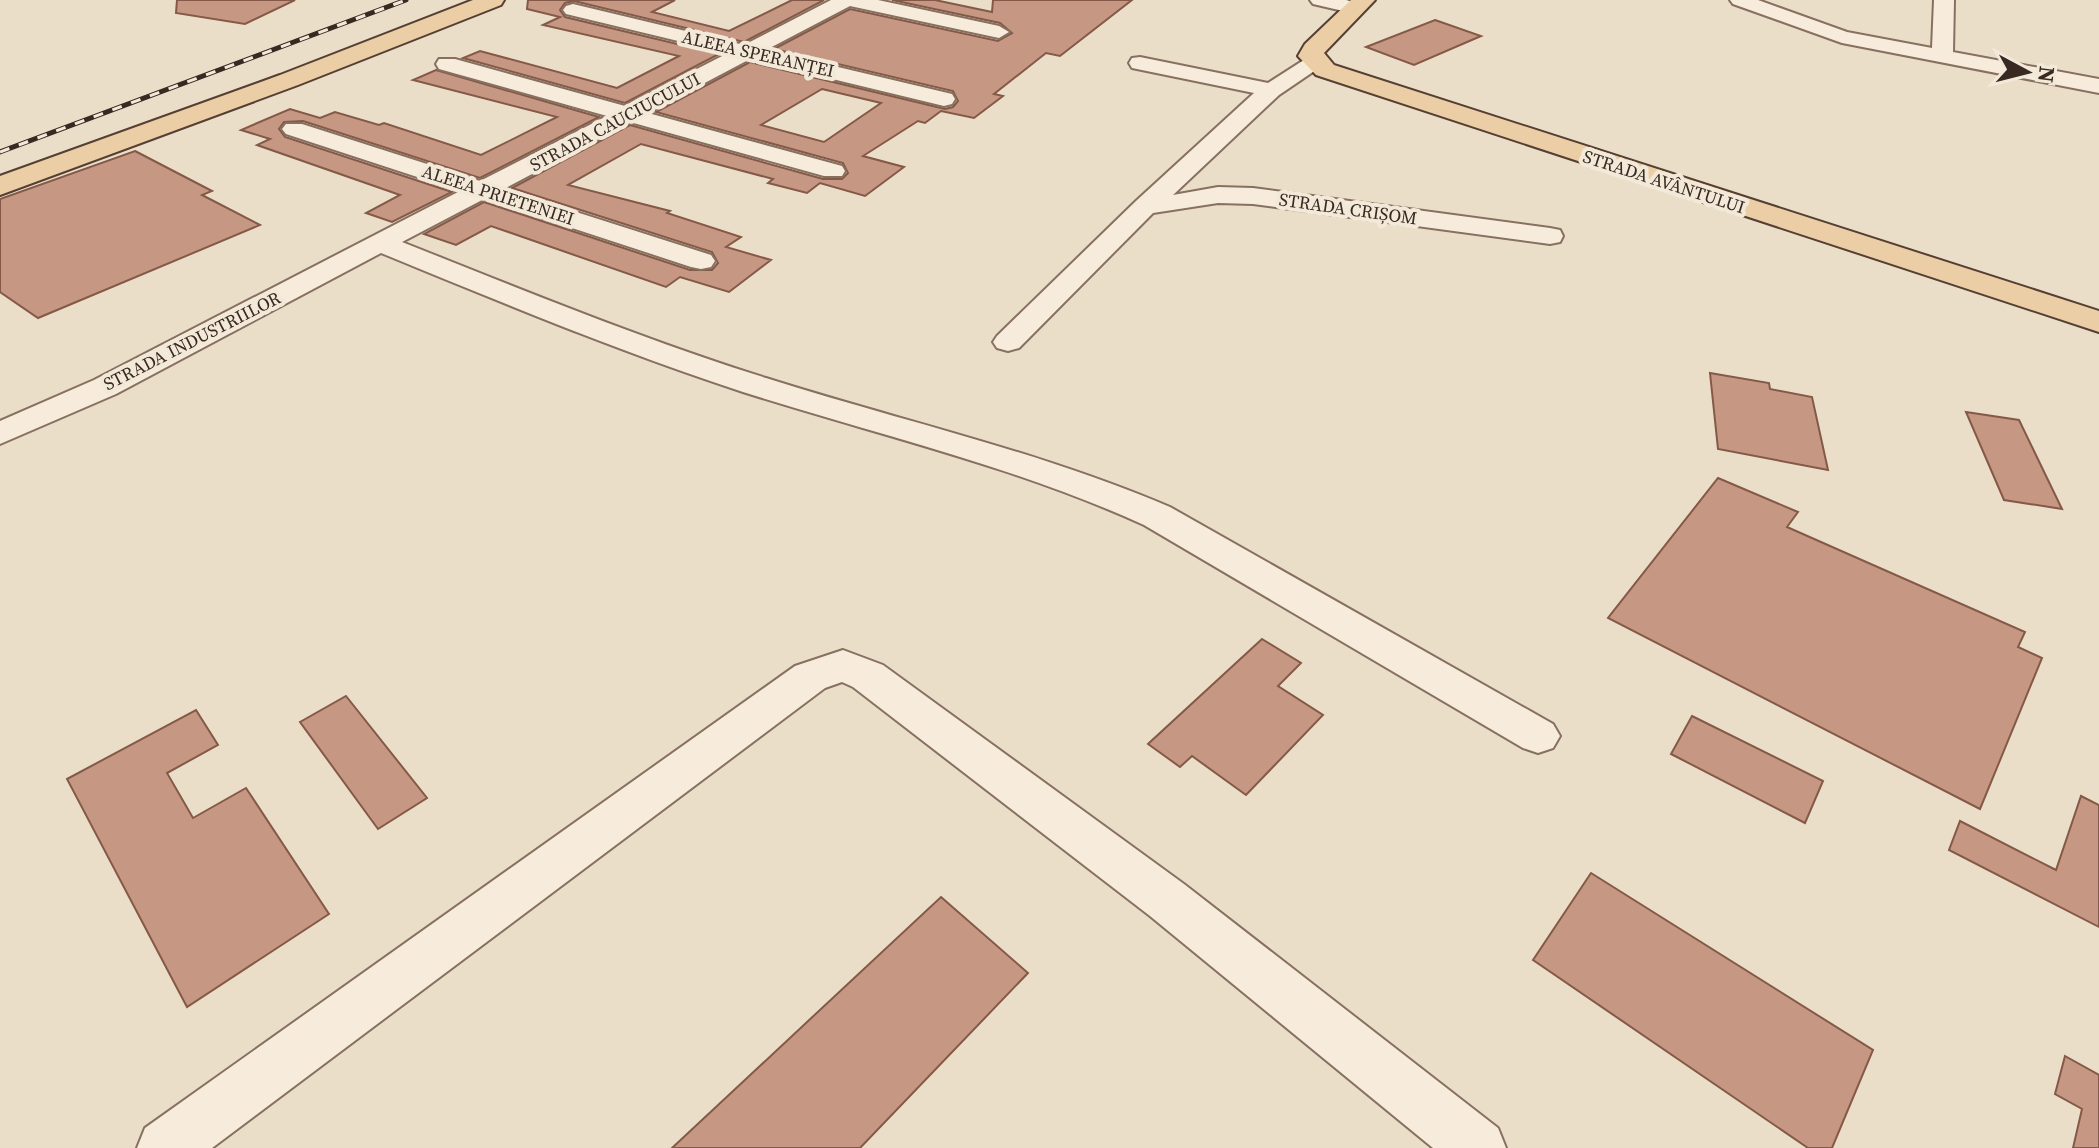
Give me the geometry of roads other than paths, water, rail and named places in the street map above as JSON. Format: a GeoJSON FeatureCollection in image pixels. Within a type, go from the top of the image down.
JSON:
{"type":"FeatureCollection","features":[{"type":"Feature","properties":{"kind":"main road"},"geometry":{"type":"LineString","coordinates":[[0,186],[289,80],[493,0]]}},
{"type":"Feature","properties":{"kind":"main road"},"geometry":{"type":"LineString","coordinates":[[1315,63],[1310,56],[1314,49],[1360,4]]}},
{"type":"Feature","properties":{"kind":"main road","name":"STRADA AVÂNTULUI"},"geometry":{"type":"LineString","coordinates":[[1315,63],[1344,78],[2099,322]]}},
{"type":"Feature","properties":{"kind":"street"},"geometry":{"type":"LineString","coordinates":[[849,0],[999,32]]}},
{"type":"Feature","properties":{"kind":"street","name":"STRADA CAUCIUCULUI"},"geometry":{"type":"LineString","coordinates":[[382,244],[849,0]]}},
{"type":"Feature","properties":{"kind":"street"},"geometry":{"type":"LineString","coordinates":[[1320,0],[1360,4]]}},
{"type":"Feature","properties":{"kind":"street"},"geometry":{"type":"LineString","coordinates":[[1740,0],[1842,37],[2099,86]]}},
{"type":"Feature","properties":{"kind":"street"},"geometry":{"type":"LineString","coordinates":[[1942,57],[1944,0]]}},
{"type":"Feature","properties":{"kind":"street","name":"ALEEA SPERANȚEI"},"geometry":{"type":"LineString","coordinates":[[573,10],[944,99]]}},
{"type":"Feature","properties":{"kind":"street"},"geometry":{"type":"LineString","coordinates":[[1140,63],[1271,90]]}},
{"type":"Feature","properties":{"kind":"street"},"geometry":{"type":"LineString","coordinates":[[1008,342],[1145,207],[1271,90],[1315,63]]}},
{"type":"Feature","properties":{"kind":"street"},"geometry":{"type":"LineString","coordinates":[[447,64],[833,171]]}},
{"type":"Feature","properties":{"kind":"street","name":"ALEEA PRIETENIEI"},"geometry":{"type":"LineString","coordinates":[[294,129],[701,261]]}},
{"type":"Feature","properties":{"kind":"street","name":"STRADA CRIȘOM"},"geometry":{"type":"LineString","coordinates":[[1145,207],[1218,195],[1253,196],[1550,236]]}},
{"type":"Feature","properties":{"kind":"street"},"geometry":{"type":"LineString","coordinates":[[382,244],[580,325],[676,360],[971,447],[1111,494],[1157,516],[1538,736]]}},
{"type":"Feature","properties":{"kind":"street","name":"STRADA INDUSTRIILOR"},"geometry":{"type":"LineString","coordinates":[[0,434],[105,387],[382,244]]}},
{"type":"Feature","properties":{"kind":"street"},"geometry":{"type":"LineString","coordinates":[[165,1148],[810,677],[843,666],[868,676],[1167,900],[1478,1148]]}},
{"type":"Feature","properties":{"kind":"railway"},"geometry":{"type":"LineString","coordinates":[[0,152],[406,0]]}}]}
